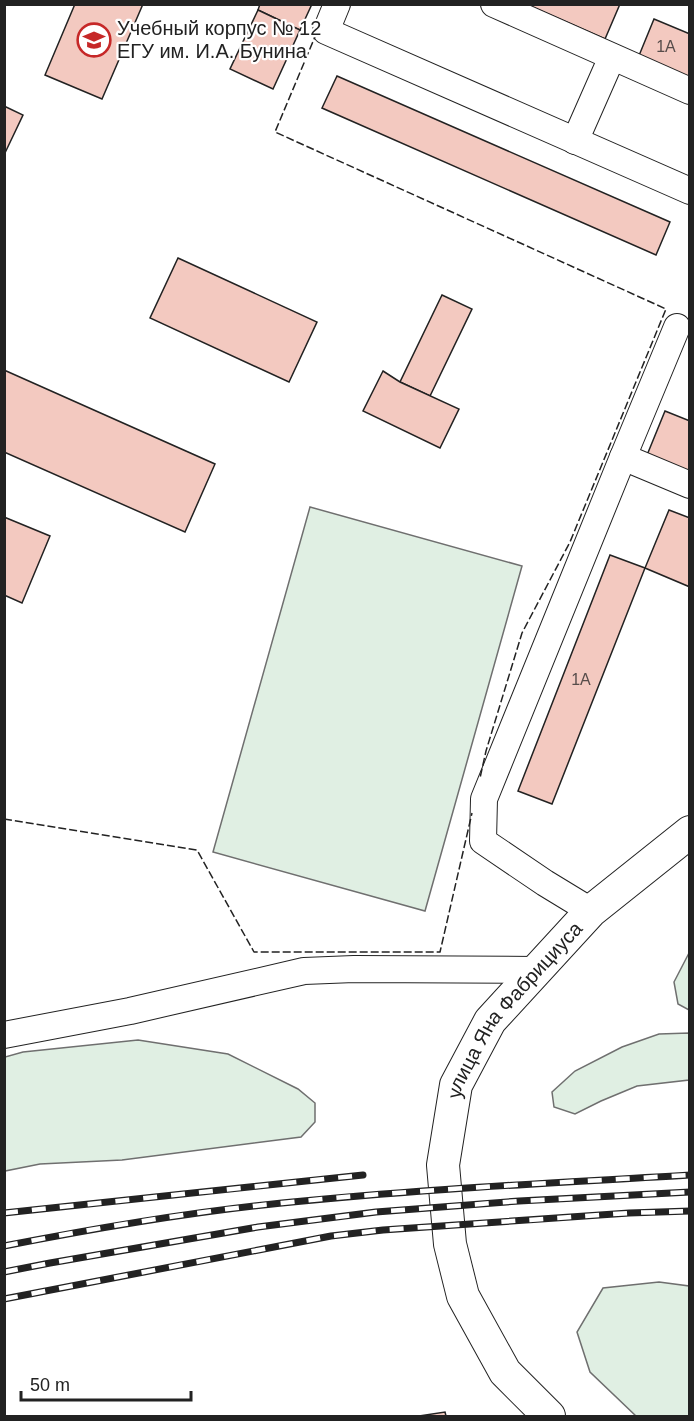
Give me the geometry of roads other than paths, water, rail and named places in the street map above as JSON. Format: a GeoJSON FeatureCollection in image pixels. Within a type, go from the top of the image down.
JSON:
{"type":"FeatureCollection","features":[{"type":"Feature","properties":{"kind":"main road","name":"улица Яна Фабрициуса"},"geometry":{"type":"LineString","coordinates":[[549,1416],[505,1372],[463,1296],[450,1244],[443,1166],[456,1085],[490,1021],[591,911],[690,832]]}},
{"type":"Feature","properties":{"kind":"lane"},"geometry":{"type":"LineString","coordinates":[[337,4],[326,31],[690,192]]}},
{"type":"Feature","properties":{"kind":"lane"},"geometry":{"type":"LineString","coordinates":[[494,4],[690,91]]}},
{"type":"Feature","properties":{"kind":"lane"},"geometry":{"type":"LineString","coordinates":[[575,141],[612,57]]}},
{"type":"Feature","properties":{"kind":"lane"},"geometry":{"type":"LineString","coordinates":[[591,911],[483,841],[484,799],[677,327]]}},
{"type":"Feature","properties":{"kind":"lane"},"geometry":{"type":"LineString","coordinates":[[623,458],[690,485]]}},
{"type":"Feature","properties":{"kind":"lane"},"geometry":{"type":"LineString","coordinates":[[4,1035],[130,1011],[304,971],[537,970]]}},
{"type":"Feature","properties":{"kind":"railway"},"geometry":{"type":"LineString","coordinates":[[4,1213],[363,1175]]}},
{"type":"Feature","properties":{"kind":"railway"},"geometry":{"type":"LineString","coordinates":[[4,1246],[143,1221],[282,1203],[435,1190],[690,1175]]}},
{"type":"Feature","properties":{"kind":"railway"},"geometry":{"type":"LineString","coordinates":[[4,1272],[258,1227],[376,1212],[519,1201],[690,1192]]}},
{"type":"Feature","properties":{"kind":"railway"},"geometry":{"type":"LineString","coordinates":[[4,1299],[331,1236],[383,1230],[690,1211]]}},
{"type":"Feature","properties":{"kind":"place","name":"Учебный корпус № 12 ЕГУ им. И.А. Бунина"},"geometry":{"type":"Point","coordinates":[94,40]}}]}
